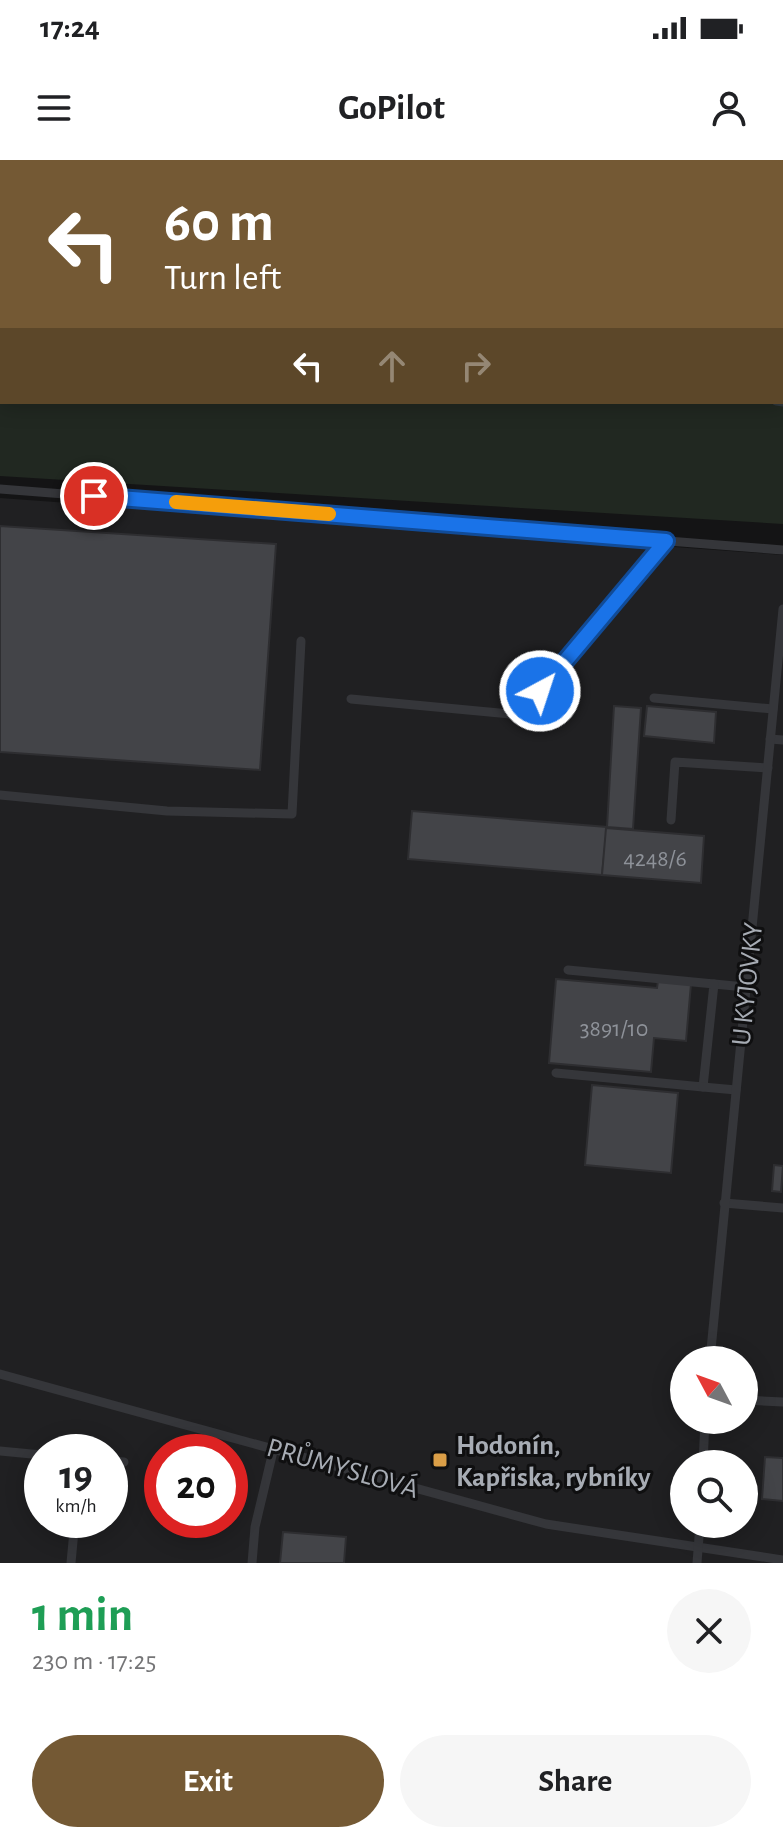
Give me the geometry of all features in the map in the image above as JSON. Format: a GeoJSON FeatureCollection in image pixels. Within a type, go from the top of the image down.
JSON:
{"type":"FeatureCollection","features":[{"type":"Feature","properties":{"kind":"lane"},"geometry":{"type":"LineString","coordinates":[[0,489],[783,550]]}},
{"type":"Feature","properties":{"kind":"lane"},"geometry":{"type":"LineString","coordinates":[[351,699],[520,715],[666,541]]}},
{"type":"Feature","properties":{"kind":"lane","name":"U KYJOVKY"},"geometry":{"type":"LineString","coordinates":[[711,1346],[783,609]]}},
{"type":"Feature","properties":{"kind":"lane"},"geometry":{"type":"LineString","coordinates":[[0,795],[167,811],[292,814],[301,641]]}},
{"type":"Feature","properties":{"kind":"lane"},"geometry":{"type":"LineString","coordinates":[[654,698],[773,709]]}},
{"type":"Feature","properties":{"kind":"lane"},"geometry":{"type":"LineString","coordinates":[[770,739],[783,740]]}},
{"type":"Feature","properties":{"kind":"lane"},"geometry":{"type":"LineString","coordinates":[[671,820],[675,762],[768,768]]}},
{"type":"Feature","properties":{"kind":"lane"},"geometry":{"type":"LineString","coordinates":[[568,970],[745,987]]}},
{"type":"Feature","properties":{"kind":"lane"},"geometry":{"type":"LineString","coordinates":[[703,1087],[714,984]]}},
{"type":"Feature","properties":{"kind":"lane"},"geometry":{"type":"LineString","coordinates":[[556,1073],[736,1090]]}},
{"type":"Feature","properties":{"kind":"lane"},"geometry":{"type":"LineString","coordinates":[[724,1203],[783,1208]]}},
{"type":"Feature","properties":{"kind":"lane","name":"PRŮMYSLOVÁ"},"geometry":{"type":"LineString","coordinates":[[0,1374],[546,1524],[783,1560]]}},
{"type":"Feature","properties":{"kind":"lane"},"geometry":{"type":"LineString","coordinates":[[758,1401],[783,1402]]}},
{"type":"Feature","properties":{"kind":"lane"},"geometry":{"type":"LineString","coordinates":[[252,1563],[255,1527],[274,1447]]}},
{"type":"Feature","properties":{"kind":"lane"},"geometry":{"type":"LineString","coordinates":[[0,1451],[24,1453]]}},
{"type":"Feature","properties":{"kind":"lane"},"geometry":{"type":"LineString","coordinates":[[71,1563],[73,1538]]}},
{"type":"Feature","properties":{"kind":"lane"},"geometry":{"type":"LineString","coordinates":[[697,1563],[699,1538]]}},
{"type":"Feature","properties":{"kind":"shaded area"},"geometry":{"type":"Polygon","coordinates":[[[0,404],[783,404],[783,524],[0,476],[0,404]]]}},
{"type":"Feature","properties":{"kind":"shaded area"},"geometry":{"type":"Polygon","coordinates":[[[0,498],[783,555],[783,1563],[0,1563],[0,498]]]}},
{"type":"Feature","properties":{"kind":"building"},"geometry":{"type":"Polygon","coordinates":[[[0,526],[276,544],[260,770],[0,752],[0,526]]]}},
{"type":"Feature","properties":{"kind":"building"},"geometry":{"type":"Polygon","coordinates":[[[614,706],[641,708],[633,829],[607,827],[614,706]]]}},
{"type":"Feature","properties":{"kind":"building"},"geometry":{"type":"Polygon","coordinates":[[[647,706],[716,712],[714,743],[644,736],[647,706]]]}},
{"type":"Feature","properties":{"kind":"building"},"geometry":{"type":"Polygon","coordinates":[[[412,811],[607,827],[602,875],[408,859],[412,811]]]}},
{"type":"Feature","properties":{"kind":"building"},"geometry":{"type":"Polygon","coordinates":[[[606,828],[704,836],[701,883],[602,875],[606,828]]]}},
{"type":"Feature","properties":{"kind":"building"},"geometry":{"type":"Polygon","coordinates":[[[556,979],[657,988],[658,981],[691,984],[686,1041],[654,1038],[651,1072],[549,1063],[556,979]]]}},
{"type":"Feature","properties":{"kind":"building"},"geometry":{"type":"Polygon","coordinates":[[[592,1085],[678,1093],[671,1173],[585,1165],[592,1085]]]}},
{"type":"Feature","properties":{"kind":"building"},"geometry":{"type":"Polygon","coordinates":[[[774,1165],[783,1166],[781,1192],[772,1191],[774,1165]]]}},
{"type":"Feature","properties":{"kind":"building"},"geometry":{"type":"Polygon","coordinates":[[[765,1457],[783,1458],[783,1501],[762,1499],[765,1457]]]}},
{"type":"Feature","properties":{"kind":"building"},"geometry":{"type":"Polygon","coordinates":[[[283,1532],[346,1537],[344,1563],[280,1563],[283,1532]]]}},
{"type":"Feature","properties":{"kind":"slow traffic"},"geometry":{"type":"LineString","coordinates":[[176,502],[329,514]]}},
{"type":"Feature","properties":{"kind":"place","name":"Hodonín, Kapřiska, rybníky"},"geometry":{"type":"Point","coordinates":[440,1460]}},
{"type":"Feature","properties":{"kind":"route"},"geometry":{"type":"LineString","coordinates":[[94,496],[666,541],[540,691]]}}]}
